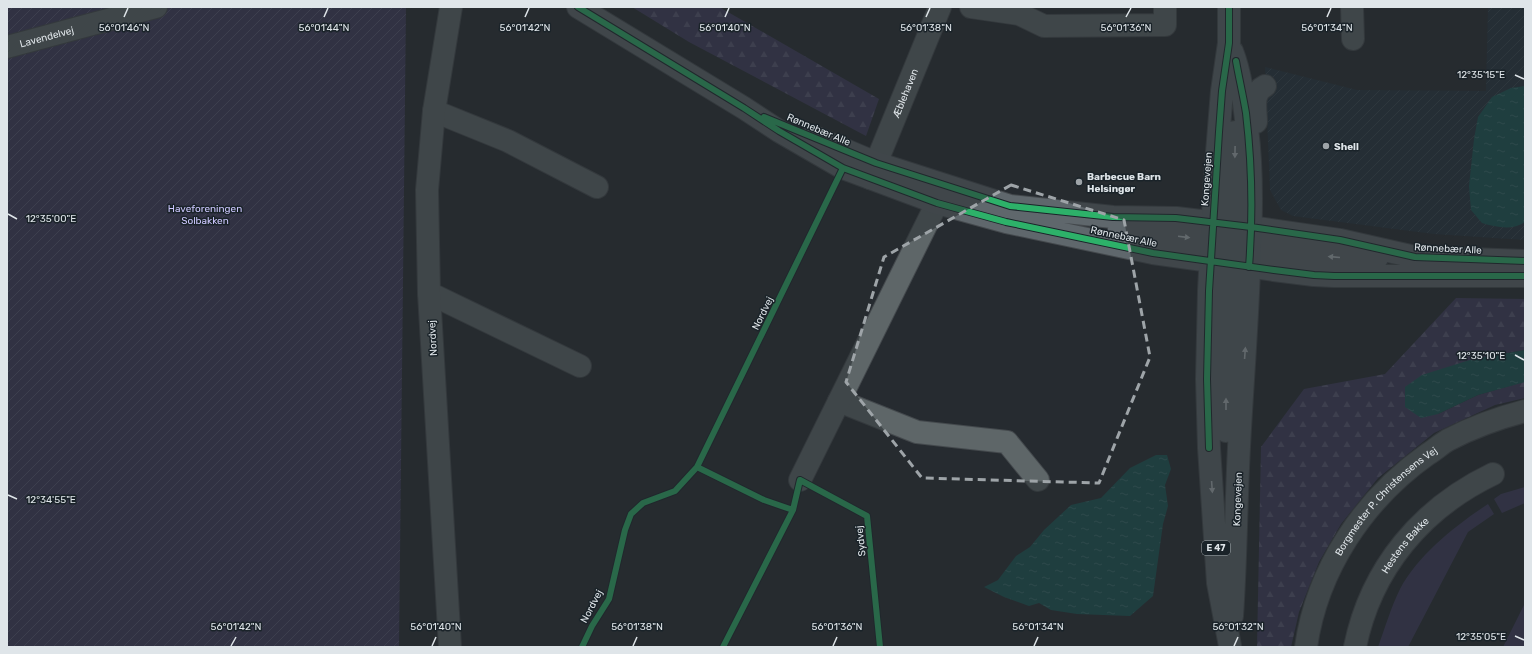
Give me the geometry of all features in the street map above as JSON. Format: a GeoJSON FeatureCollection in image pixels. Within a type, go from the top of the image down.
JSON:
{"type":"FeatureCollection","features":[{"type":"Feature","properties":{"kind":"main road","name":"Rønnebær Alle"},"geometry":{"type":"LineString","coordinates":[[578,7],[744,108],[779,132],[843,168],[873,170],[1010,206],[1113,217],[1176,218],[1231,244],[1314,275],[1525,276]]}},
{"type":"Feature","properties":{"kind":"main road","name":"Kongevejen"},"geometry":{"type":"LineString","coordinates":[[1229,7],[1232,52],[1247,126],[1252,198],[1231,244],[1207,380],[1209,448],[1218,583],[1230,647]]}},
{"type":"Feature","properties":{"kind":"main road","name":"Kongevejen"},"geometry":{"type":"LineString","coordinates":[[1230,647],[1234,582],[1238,448],[1248,318],[1231,244],[1222,91],[1232,52]]}},
{"type":"Feature","properties":{"kind":"main road","name":"Rønnebær Alle"},"geometry":{"type":"LineString","coordinates":[[873,170],[937,203],[1006,222],[1153,253],[1231,244],[1338,257],[1414,257],[1525,261]]}},
{"type":"Feature","properties":{"kind":"street","name":"Lavendelvej"},"geometry":{"type":"LineString","coordinates":[[7,47],[156,7]]}},
{"type":"Feature","properties":{"kind":"street","name":"Nordvej"},"geometry":{"type":"LineString","coordinates":[[450,647],[430,294],[428,190],[434,111],[451,7]]}},
{"type":"Feature","properties":{"kind":"street","name":"Æblehaven"},"geometry":{"type":"LineString","coordinates":[[873,170],[940,7]]}},
{"type":"Feature","properties":{"kind":"street"},"geometry":{"type":"LineString","coordinates":[[972,7],[1019,11],[1044,26],[1165,25],[1165,7]]}},
{"type":"Feature","properties":{"kind":"street"},"geometry":{"type":"LineString","coordinates":[[1352,7],[1353,39]]}},
{"type":"Feature","properties":{"kind":"street"},"geometry":{"type":"LineString","coordinates":[[434,111],[508,141],[597,187]]}},
{"type":"Feature","properties":{"kind":"street"},"geometry":{"type":"LineString","coordinates":[[800,480],[937,203]]}},
{"type":"Feature","properties":{"kind":"street"},"geometry":{"type":"LineString","coordinates":[[430,294],[580,366]]}},
{"type":"Feature","properties":{"kind":"street"},"geometry":{"type":"LineString","coordinates":[[839,401],[917,432],[1007,442],[1038,480]]}},
{"type":"Feature","properties":{"kind":"street","name":"Borgmester P. Christensens Vej"},"geometry":{"type":"LineString","coordinates":[[1306,647],[1308,632],[1320,594],[1335,558],[1356,525],[1381,494],[1409,468],[1448,441],[1490,421],[1525,411]]}},
{"type":"Feature","properties":{"kind":"street","name":"Hestens Bakke"},"geometry":{"type":"LineString","coordinates":[[1355,647],[1358,632],[1371,595],[1381,575],[1398,550],[1418,526],[1441,505],[1478,481],[1493,474]]}},
{"type":"Feature","properties":{"kind":"highlighted area"},"geometry":{"type":"Polygon","coordinates":[[[1011,185],[1124,220],[1150,357],[1099,483],[922,478],[846,382],[884,257],[1011,185]]]}},
{"type":"Feature","properties":{"kind":"shaded area"},"geometry":{"type":"Polygon","coordinates":[[[1488,7],[1525,7],[1525,240],[1434,234],[1293,216],[1281,210],[1270,190],[1265,67],[1357,90],[1486,91],[1488,7]]]}},
{"type":"Feature","properties":{"kind":"green space","name":"Haveforeningen Solbakken"},"geometry":{"type":"Polygon","coordinates":[[[7,7],[406,7],[399,647],[7,647],[7,7]]]}},
{"type":"Feature","properties":{"kind":"green space"},"geometry":{"type":"Polygon","coordinates":[[[632,7],[721,7],[879,99],[866,136],[689,42],[632,7]]]}},
{"type":"Feature","properties":{"kind":"green space"},"geometry":{"type":"Polygon","coordinates":[[[1456,298],[1525,299],[1525,350],[1473,359],[1438,414],[1478,395],[1523,382],[1525,382],[1525,398],[1495,405],[1434,433],[1378,478],[1341,524],[1319,562],[1299,612],[1291,647],[1257,647],[1261,447],[1304,389],[1385,374],[1456,298]]]}},
{"type":"Feature","properties":{"kind":"green space"},"geometry":{"type":"Polygon","coordinates":[[[1525,487],[1525,503],[1502,513],[1494,499],[1501,494],[1525,487]]]}},
{"type":"Feature","properties":{"kind":"green space"},"geometry":{"type":"Polygon","coordinates":[[[1488,504],[1494,514],[1468,532],[1408,647],[1378,647],[1400,589],[1417,564],[1451,531],[1488,504]]]}},
{"type":"Feature","properties":{"kind":"green space"},"geometry":{"type":"Polygon","coordinates":[[[1525,603],[1525,647],[1503,647],[1525,603]]]}},
{"type":"Feature","properties":{"kind":"water"},"geometry":{"type":"Polygon","coordinates":[[[1525,86],[1525,222],[1515,227],[1498,227],[1482,223],[1471,210],[1469,186],[1478,117],[1492,97],[1511,88],[1525,86]]]}},
{"type":"Feature","properties":{"kind":"water"},"geometry":{"type":"Polygon","coordinates":[[[1525,350],[1525,382],[1478,395],[1438,414],[1421,418],[1405,407],[1405,387],[1422,375],[1473,359],[1525,350]]]}},
{"type":"Feature","properties":{"kind":"water"},"geometry":{"type":"Polygon","coordinates":[[[1156,455],[1167,455],[1171,469],[1165,485],[1168,506],[1163,524],[1153,596],[1130,616],[1077,614],[1051,610],[1039,603],[1029,606],[1004,597],[984,587],[998,580],[1016,556],[1030,547],[1044,530],[1071,505],[1101,498],[1130,468],[1156,455]]]}},
{"type":"Feature","properties":{"kind":"cycle path"},"geometry":{"type":"LineString","coordinates":[[578,7],[779,131],[843,168],[937,203],[1006,222],[1153,253],[1314,275],[1525,276]]}},
{"type":"Feature","properties":{"kind":"cycle path"},"geometry":{"type":"LineString","coordinates":[[1209,448],[1207,379],[1209,291],[1222,91],[1229,43],[1229,7]]}},
{"type":"Feature","properties":{"kind":"cycle path"},"geometry":{"type":"LineString","coordinates":[[1236,61],[1246,113],[1250,151],[1251,228],[1249,267]]}},
{"type":"Feature","properties":{"kind":"cycle path"},"geometry":{"type":"LineString","coordinates":[[764,117],[876,163],[1010,206],[1113,217],[1176,218],[1251,227],[1340,240],[1415,257],[1525,261]]}},
{"type":"Feature","properties":{"kind":"cycle path"},"geometry":{"type":"LineString","coordinates":[[582,647],[592,626],[609,599],[625,530],[631,514],[643,503],[675,491],[697,467],[843,168]]}},
{"type":"Feature","properties":{"kind":"cycle path"},"geometry":{"type":"LineString","coordinates":[[697,467],[764,500],[793,510]]}},
{"type":"Feature","properties":{"kind":"cycle path","name":"Sydvej"},"geometry":{"type":"LineString","coordinates":[[723,647],[793,510],[800,480],[867,516],[880,647]]}},
{"type":"Feature","properties":{"kind":"place","name":"Shell"},"geometry":{"type":"Point","coordinates":[1326,146]}},
{"type":"Feature","properties":{"kind":"place","name":"Barbecue Barn Helsingør"},"geometry":{"type":"Point","coordinates":[1079,182]}}]}
